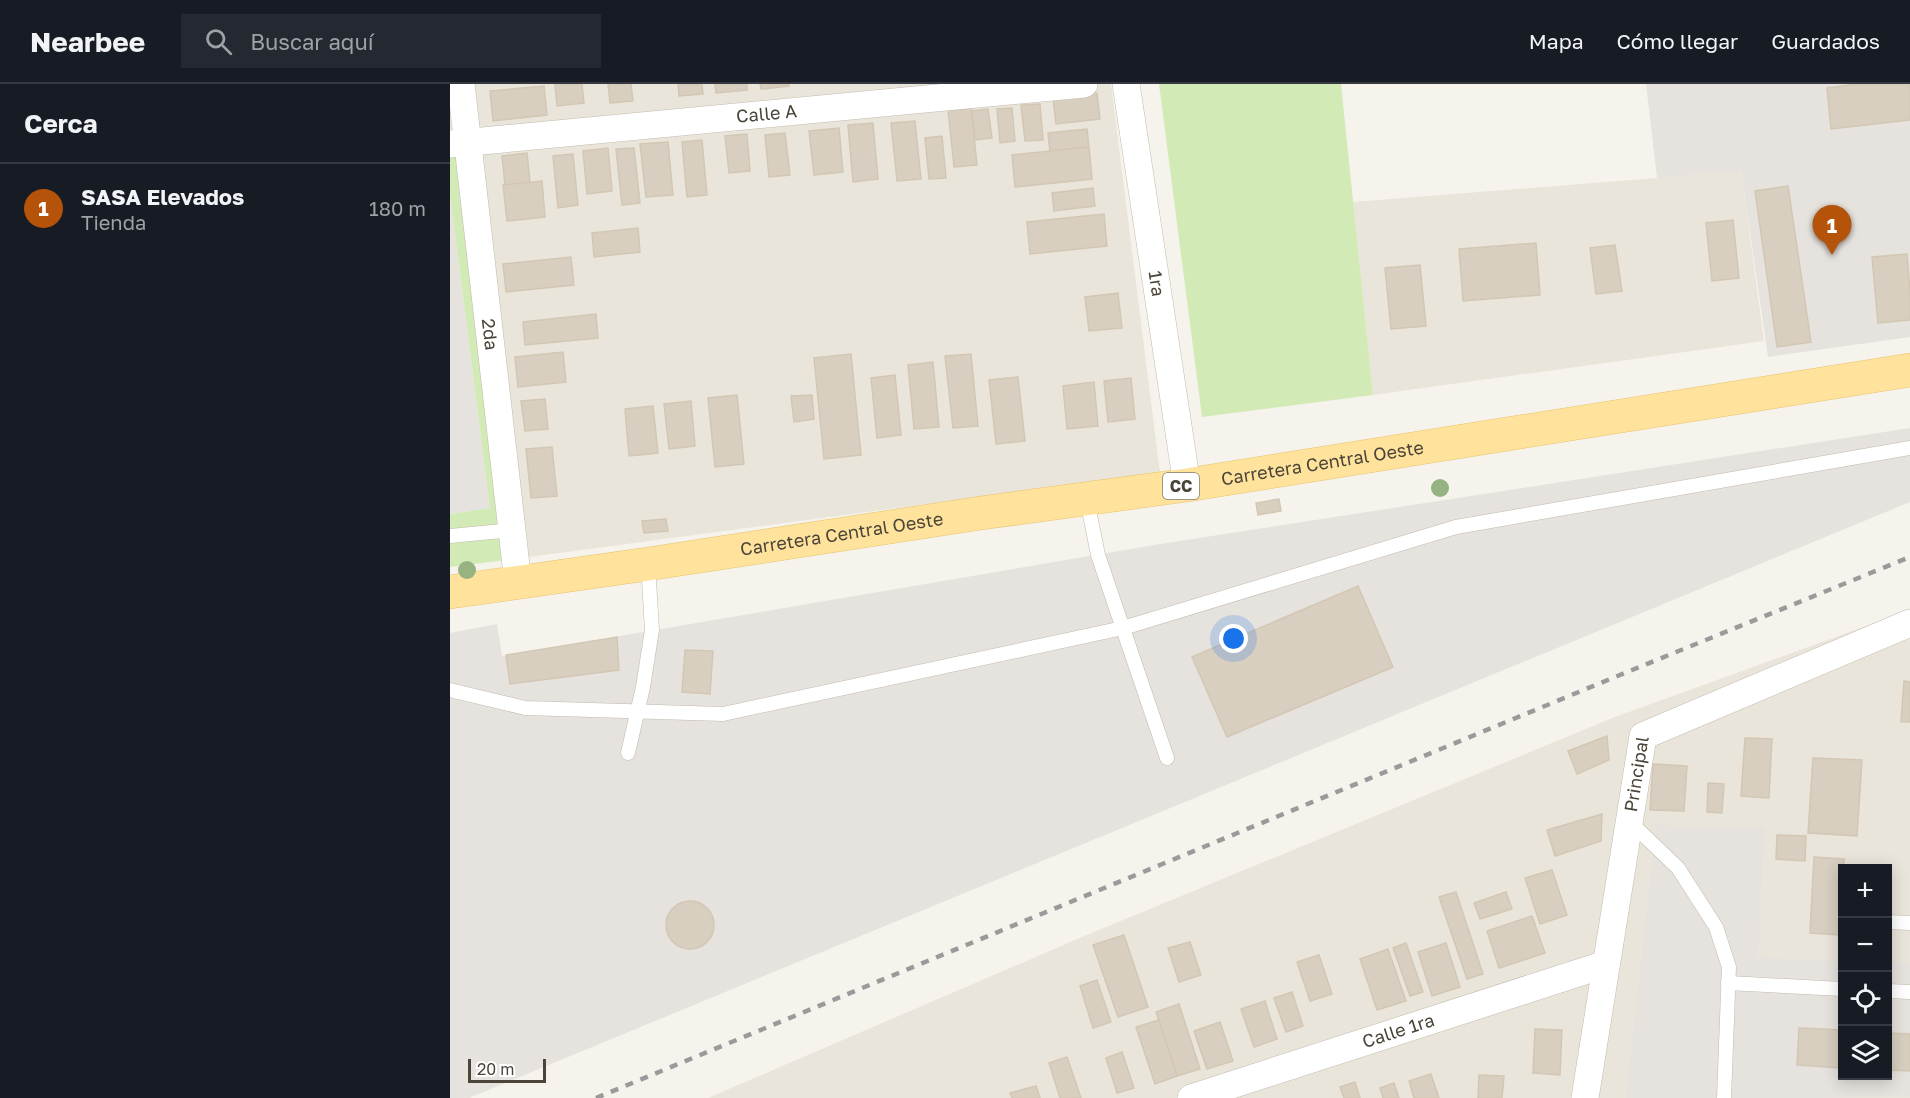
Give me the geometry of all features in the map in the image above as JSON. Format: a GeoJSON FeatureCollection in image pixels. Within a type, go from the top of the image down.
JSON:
{"type":"FeatureCollection","features":[{"type":"Feature","properties":{"kind":"main road","name":"Carretera Central Oeste"},"geometry":{"type":"LineString","coordinates":[[450,592],[518,584],[981,513],[1187,485],[1910,370]]}},
{"type":"Feature","properties":{"kind":"street","name":"2da"},"geometry":{"type":"LineString","coordinates":[[461,84],[459,143],[518,584]]}},
{"type":"Feature","properties":{"kind":"street","name":"Calle A"},"geometry":{"type":"LineString","coordinates":[[459,143],[1084,84]]}},
{"type":"Feature","properties":{"kind":"street","name":"1ra"},"geometry":{"type":"LineString","coordinates":[[1126,84],[1187,485]]}},
{"type":"Feature","properties":{"kind":"street","name":"Principal"},"geometry":{"type":"LineString","coordinates":[[1585,1098],[1643,736],[1910,623]]}},
{"type":"Feature","properties":{"kind":"street","name":"Calle 1ra"},"geometry":{"type":"LineString","coordinates":[[1191,1098],[1606,964]]}},
{"type":"Feature","properties":{"kind":"lane"},"geometry":{"type":"LineString","coordinates":[[450,690],[525,708],[723,714],[1123,628],[1456,527],[1910,448]]}},
{"type":"Feature","properties":{"kind":"lane"},"geometry":{"type":"LineString","coordinates":[[1087,500],[1098,555],[1167,758]]}},
{"type":"Feature","properties":{"kind":"lane"},"geometry":{"type":"LineString","coordinates":[[450,536],[512,530]]}},
{"type":"Feature","properties":{"kind":"lane"},"geometry":{"type":"LineString","coordinates":[[628,753],[652,630],[648,564]]}},
{"type":"Feature","properties":{"kind":"lane"},"geometry":{"type":"LineString","coordinates":[[1629,821],[1678,868],[1716,927],[1729,967],[1724,1098]]}},
{"type":"Feature","properties":{"kind":"lane"},"geometry":{"type":"LineString","coordinates":[[1892,922],[1910,923]]}},
{"type":"Feature","properties":{"kind":"lane"},"geometry":{"type":"LineString","coordinates":[[1728,983],[1838,989]]}},
{"type":"Feature","properties":{"kind":"lane"},"geometry":{"type":"LineString","coordinates":[[1892,991],[1910,992]]}},
{"type":"Feature","properties":{"kind":"shaded area"},"geometry":{"type":"Polygon","coordinates":[[[450,84],[1111,84],[1160,473],[521,558],[450,134],[450,84]]]}},
{"type":"Feature","properties":{"kind":"shaded area"},"geometry":{"type":"Polygon","coordinates":[[[1646,84],[1910,84],[1910,337],[1768,357],[1741,170],[1657,178],[1646,84]]]}},
{"type":"Feature","properties":{"kind":"shaded area"},"geometry":{"type":"Polygon","coordinates":[[[1741,169],[1764,341],[1373,395],[1353,202],[1657,178],[1741,169]]]}},
{"type":"Feature","properties":{"kind":"shaded area"},"geometry":{"type":"Polygon","coordinates":[[[450,195],[490,508],[450,514],[450,195]]]}},
{"type":"Feature","properties":{"kind":"shaded area"},"geometry":{"type":"Polygon","coordinates":[[[1910,428],[1910,502],[469,1098],[450,1098],[450,633],[497,624],[502,656],[1160,544],[1910,428]]]}},
{"type":"Feature","properties":{"kind":"shaded area"},"geometry":{"type":"Polygon","coordinates":[[[1910,610],[1910,1098],[708,1098],[1082,937],[1615,717],[1910,610]]]}},
{"type":"Feature","properties":{"kind":"shaded area"},"geometry":{"type":"Polygon","coordinates":[[[1656,825],[1764,828],[1758,958],[1838,961],[1838,1080],[1892,1080],[1892,962],[1910,963],[1910,1096],[1626,1098],[1656,825]]]}},
{"type":"Feature","properties":{"kind":"green space"},"geometry":{"type":"Polygon","coordinates":[[[1159,84],[1341,84],[1373,395],[1202,417],[1159,84]]]}},
{"type":"Feature","properties":{"kind":"green space"},"geometry":{"type":"Polygon","coordinates":[[[471,132],[521,558],[450,567],[450,514],[490,508],[450,195],[450,134],[471,132]]]}},
{"type":"Feature","properties":{"kind":"building"},"geometry":{"type":"Polygon","coordinates":[[[555,84],[582,84],[584,103],[557,106],[555,84]]]}},
{"type":"Feature","properties":{"kind":"building"},"geometry":{"type":"Polygon","coordinates":[[[608,84],[631,84],[633,101],[610,103],[608,84]]]}},
{"type":"Feature","properties":{"kind":"building"},"geometry":{"type":"Polygon","coordinates":[[[678,84],[702,84],[703,94],[679,96],[678,84]]]}},
{"type":"Feature","properties":{"kind":"building"},"geometry":{"type":"Polygon","coordinates":[[[715,84],[747,84],[747,90],[716,93],[715,84]]]}},
{"type":"Feature","properties":{"kind":"building"},"geometry":{"type":"Polygon","coordinates":[[[760,84],[789,84],[789,86],[761,89],[760,84]]]}},
{"type":"Feature","properties":{"kind":"building"},"geometry":{"type":"Polygon","coordinates":[[[1857,84],[1910,84],[1910,120],[1831,129],[1827,88],[1857,84]]]}},
{"type":"Feature","properties":{"kind":"building"},"geometry":{"type":"Polygon","coordinates":[[[544,86],[547,115],[493,121],[490,91],[544,86]]]}},
{"type":"Feature","properties":{"kind":"building"},"geometry":{"type":"Polygon","coordinates":[[[1097,93],[1100,119],[1056,124],[1053,98],[1097,93]]]}},
{"type":"Feature","properties":{"kind":"building"},"geometry":{"type":"Polygon","coordinates":[[[1040,104],[1043,140],[1025,141],[1021,105],[1040,104]]]}},
{"type":"Feature","properties":{"kind":"building"},"geometry":{"type":"Polygon","coordinates":[[[971,108],[977,165],[954,167],[948,110],[971,108]]]}},
{"type":"Feature","properties":{"kind":"building"},"geometry":{"type":"Polygon","coordinates":[[[1012,108],[1015,141],[1000,143],[997,109],[1012,108]]]}},
{"type":"Feature","properties":{"kind":"building"},"geometry":{"type":"Polygon","coordinates":[[[988,109],[992,138],[975,140],[972,111],[988,109]]]}},
{"type":"Feature","properties":{"kind":"building"},"geometry":{"type":"Polygon","coordinates":[[[915,121],[921,179],[897,181],[891,123],[915,121]]]}},
{"type":"Feature","properties":{"kind":"building"},"geometry":{"type":"Polygon","coordinates":[[[873,123],[878,179],[853,182],[848,125],[873,123]]]}},
{"type":"Feature","properties":{"kind":"building"},"geometry":{"type":"Polygon","coordinates":[[[839,128],[843,172],[814,175],[809,131],[839,128]]]}},
{"type":"Feature","properties":{"kind":"building"},"geometry":{"type":"Polygon","coordinates":[[[1087,129],[1089,147],[1050,151],[1048,133],[1087,129]]]}},
{"type":"Feature","properties":{"kind":"building"},"geometry":{"type":"Polygon","coordinates":[[[785,133],[790,175],[769,177],[765,135],[785,133]]]}},
{"type":"Feature","properties":{"kind":"building"},"geometry":{"type":"Polygon","coordinates":[[[747,134],[750,171],[729,173],[725,136],[747,134]]]}},
{"type":"Feature","properties":{"kind":"building"},"geometry":{"type":"Polygon","coordinates":[[[942,136],[946,178],[929,179],[925,138],[942,136]]]}},
{"type":"Feature","properties":{"kind":"building"},"geometry":{"type":"Polygon","coordinates":[[[702,140],[707,195],[687,197],[682,142],[702,140]]]}},
{"type":"Feature","properties":{"kind":"building"},"geometry":{"type":"Polygon","coordinates":[[[668,142],[673,195],[646,197],[640,144],[668,142]]]}},
{"type":"Feature","properties":{"kind":"building"},"geometry":{"type":"Polygon","coordinates":[[[1089,147],[1092,179],[1015,187],[1012,155],[1089,147]]]}},
{"type":"Feature","properties":{"kind":"building"},"geometry":{"type":"Polygon","coordinates":[[[608,148],[612,191],[587,194],[583,151],[608,148]]]}},
{"type":"Feature","properties":{"kind":"building"},"geometry":{"type":"Polygon","coordinates":[[[634,148],[640,203],[622,205],[616,149],[634,148]]]}},
{"type":"Feature","properties":{"kind":"building"},"geometry":{"type":"Polygon","coordinates":[[[527,153],[530,182],[505,185],[502,156],[527,153]]]}},
{"type":"Feature","properties":{"kind":"building"},"geometry":{"type":"Polygon","coordinates":[[[573,154],[578,205],[558,208],[553,156],[573,154]]]}},
{"type":"Feature","properties":{"kind":"building"},"geometry":{"type":"Polygon","coordinates":[[[542,181],[545,217],[507,221],[503,185],[542,181]]]}},
{"type":"Feature","properties":{"kind":"building"},"geometry":{"type":"Polygon","coordinates":[[[1788,186],[1811,342],[1777,347],[1755,191],[1788,186]]]}},
{"type":"Feature","properties":{"kind":"building"},"geometry":{"type":"Polygon","coordinates":[[[1093,188],[1095,206],[1054,211],[1052,193],[1093,188]]]}},
{"type":"Feature","properties":{"kind":"building"},"geometry":{"type":"Polygon","coordinates":[[[1104,214],[1107,246],[1030,254],[1027,222],[1104,214]]]}},
{"type":"Feature","properties":{"kind":"building"},"geometry":{"type":"Polygon","coordinates":[[[1733,220],[1739,278],[1712,281],[1706,223],[1733,220]]]}},
{"type":"Feature","properties":{"kind":"building"},"geometry":{"type":"Polygon","coordinates":[[[638,228],[640,252],[594,257],[592,233],[638,228]]]}},
{"type":"Feature","properties":{"kind":"building"},"geometry":{"type":"Polygon","coordinates":[[[1536,243],[1540,295],[1463,301],[1459,249],[1536,243]]]}},
{"type":"Feature","properties":{"kind":"building"},"geometry":{"type":"Polygon","coordinates":[[[1615,245],[1622,291],[1596,294],[1590,248],[1615,245]]]}},
{"type":"Feature","properties":{"kind":"building"},"geometry":{"type":"Polygon","coordinates":[[[1907,254],[1910,320],[1878,323],[1872,257],[1907,254]]]}},
{"type":"Feature","properties":{"kind":"building"},"geometry":{"type":"Polygon","coordinates":[[[571,257],[574,285],[506,292],[503,264],[571,257]]]}},
{"type":"Feature","properties":{"kind":"building"},"geometry":{"type":"Polygon","coordinates":[[[1420,265],[1426,326],[1391,329],[1385,268],[1420,265]]]}},
{"type":"Feature","properties":{"kind":"building"},"geometry":{"type":"Polygon","coordinates":[[[1118,293],[1122,328],[1089,331],[1085,297],[1118,293]]]}},
{"type":"Feature","properties":{"kind":"building"},"geometry":{"type":"Polygon","coordinates":[[[596,314],[598,338],[525,345],[523,322],[596,314]]]}},
{"type":"Feature","properties":{"kind":"building"},"geometry":{"type":"Polygon","coordinates":[[[563,352],[566,382],[518,387],[515,357],[563,352]]]}},
{"type":"Feature","properties":{"kind":"building"},"geometry":{"type":"Polygon","coordinates":[[[851,354],[861,455],[824,459],[814,358],[851,354]]]}},
{"type":"Feature","properties":{"kind":"building"},"geometry":{"type":"Polygon","coordinates":[[[971,354],[978,426],[953,428],[945,356],[971,354]]]}},
{"type":"Feature","properties":{"kind":"building"},"geometry":{"type":"Polygon","coordinates":[[[933,362],[939,427],[914,429],[908,365],[933,362]]]}},
{"type":"Feature","properties":{"kind":"building"},"geometry":{"type":"Polygon","coordinates":[[[895,375],[901,435],[877,438],[871,378],[895,375]]]}},
{"type":"Feature","properties":{"kind":"building"},"geometry":{"type":"Polygon","coordinates":[[[1018,377],[1025,441],[996,444],[989,380],[1018,377]]]}},
{"type":"Feature","properties":{"kind":"building"},"geometry":{"type":"Polygon","coordinates":[[[1131,378],[1135,419],[1108,422],[1104,381],[1131,378]]]}},
{"type":"Feature","properties":{"kind":"building"},"geometry":{"type":"Polygon","coordinates":[[[1094,382],[1098,426],[1067,429],[1063,386],[1094,382]]]}},
{"type":"Feature","properties":{"kind":"building"},"geometry":{"type":"Polygon","coordinates":[[[737,395],[744,464],[715,467],[708,398],[737,395]]]}},
{"type":"Feature","properties":{"kind":"building"},"geometry":{"type":"Polygon","coordinates":[[[812,395],[814,419],[794,422],[791,396],[812,395]]]}},
{"type":"Feature","properties":{"kind":"building"},"geometry":{"type":"Polygon","coordinates":[[[545,399],[548,429],[525,431],[521,401],[545,399]]]}},
{"type":"Feature","properties":{"kind":"building"},"geometry":{"type":"Polygon","coordinates":[[[691,401],[695,446],[669,449],[664,404],[691,401]]]}},
{"type":"Feature","properties":{"kind":"building"},"geometry":{"type":"Polygon","coordinates":[[[653,406],[658,453],[629,456],[625,409],[653,406]]]}},
{"type":"Feature","properties":{"kind":"building"},"geometry":{"type":"Polygon","coordinates":[[[552,447],[557,496],[531,498],[526,449],[552,447]]]}},
{"type":"Feature","properties":{"kind":"building"},"geometry":{"type":"Polygon","coordinates":[[[1279,499],[1281,511],[1258,515],[1256,503],[1279,499]]]}},
{"type":"Feature","properties":{"kind":"building"},"geometry":{"type":"Polygon","coordinates":[[[666,519],[668,531],[644,533],[642,521],[666,519]]]}},
{"type":"Feature","properties":{"kind":"building"},"geometry":{"type":"Polygon","coordinates":[[[1358,586],[1393,667],[1227,737],[1192,657],[1358,586]]]}},
{"type":"Feature","properties":{"kind":"building"},"geometry":{"type":"Polygon","coordinates":[[[617,637],[619,670],[510,684],[506,655],[617,637]]]}},
{"type":"Feature","properties":{"kind":"building"},"geometry":{"type":"Polygon","coordinates":[[[685,650],[713,651],[710,694],[682,692],[685,650]]]}},
{"type":"Feature","properties":{"kind":"building"},"geometry":{"type":"Polygon","coordinates":[[[1904,681],[1910,682],[1910,722],[1901,722],[1904,681]]]}},
{"type":"Feature","properties":{"kind":"building"},"geometry":{"type":"Polygon","coordinates":[[[1607,736],[1609,760],[1577,774],[1568,751],[1607,736]]]}},
{"type":"Feature","properties":{"kind":"building"},"geometry":{"type":"Polygon","coordinates":[[[1745,738],[1772,739],[1769,798],[1741,796],[1745,738]]]}},
{"type":"Feature","properties":{"kind":"building"},"geometry":{"type":"Polygon","coordinates":[[[1813,758],[1862,760],[1857,836],[1808,833],[1813,758]]]}},
{"type":"Feature","properties":{"kind":"building"},"geometry":{"type":"Polygon","coordinates":[[[1653,764],[1687,766],[1684,811],[1650,810],[1653,764]]]}},
{"type":"Feature","properties":{"kind":"building"},"geometry":{"type":"Polygon","coordinates":[[[1708,783],[1724,784],[1722,813],[1707,812],[1708,783]]]}},
{"type":"Feature","properties":{"kind":"building"},"geometry":{"type":"Polygon","coordinates":[[[1602,814],[1601,841],[1555,856],[1547,830],[1602,814]]]}},
{"type":"Feature","properties":{"kind":"building"},"geometry":{"type":"Polygon","coordinates":[[[1777,835],[1806,836],[1805,861],[1776,859],[1777,835]]]}},
{"type":"Feature","properties":{"kind":"building"},"geometry":{"type":"Polygon","coordinates":[[[1814,857],[1844,859],[1844,864],[1838,864],[1838,935],[1810,933],[1814,857]]]}},
{"type":"Feature","properties":{"kind":"building"},"geometry":{"type":"Polygon","coordinates":[[[1552,870],[1567,915],[1540,924],[1525,878],[1552,870]]]}},
{"type":"Feature","properties":{"kind":"building"},"geometry":{"type":"Polygon","coordinates":[[[1456,892],[1483,974],[1467,979],[1439,897],[1456,892]]]}},
{"type":"Feature","properties":{"kind":"building"},"geometry":{"type":"Polygon","coordinates":[[[1506,892],[1512,909],[1480,919],[1474,903],[1506,892]]]}},
{"type":"Feature","properties":{"kind":"building"},"geometry":{"type":"Polygon","coordinates":[[[685,901],[695,901],[710,911],[714,925],[713,934],[704,945],[695,949],[685,949],[670,939],[666,930],[666,920],[676,905],[685,901]]]}},
{"type":"Feature","properties":{"kind":"building"},"geometry":{"type":"Polygon","coordinates":[[[1532,916],[1545,953],[1499,968],[1487,931],[1532,916]]]}},
{"type":"Feature","properties":{"kind":"building"},"geometry":{"type":"Polygon","coordinates":[[[1124,935],[1148,1007],[1118,1017],[1093,945],[1124,935]]]}},
{"type":"Feature","properties":{"kind":"building"},"geometry":{"type":"Polygon","coordinates":[[[1190,942],[1201,975],[1179,982],[1168,948],[1190,942]]]}},
{"type":"Feature","properties":{"kind":"building"},"geometry":{"type":"Polygon","coordinates":[[[1406,943],[1423,992],[1410,996],[1393,948],[1406,943]]]}},
{"type":"Feature","properties":{"kind":"building"},"geometry":{"type":"Polygon","coordinates":[[[1446,943],[1460,987],[1432,996],[1418,952],[1446,943]]]}},
{"type":"Feature","properties":{"kind":"building"},"geometry":{"type":"Polygon","coordinates":[[[1388,949],[1406,1001],[1377,1010],[1360,959],[1388,949]]]}},
{"type":"Feature","properties":{"kind":"building"},"geometry":{"type":"Polygon","coordinates":[[[1319,955],[1332,994],[1310,1001],[1297,962],[1319,955]]]}},
{"type":"Feature","properties":{"kind":"building"},"geometry":{"type":"Polygon","coordinates":[[[1097,980],[1111,1022],[1093,1028],[1080,986],[1097,980]]]}},
{"type":"Feature","properties":{"kind":"building"},"geometry":{"type":"Polygon","coordinates":[[[1292,992],[1303,1026],[1286,1032],[1274,998],[1292,992]]]}},
{"type":"Feature","properties":{"kind":"building"},"geometry":{"type":"Polygon","coordinates":[[[1265,1001],[1277,1039],[1254,1047],[1241,1009],[1265,1001]]]}},
{"type":"Feature","properties":{"kind":"building"},"geometry":{"type":"Polygon","coordinates":[[[1179,1004],[1200,1069],[1177,1076],[1156,1012],[1179,1004]]]}},
{"type":"Feature","properties":{"kind":"building"},"geometry":{"type":"Polygon","coordinates":[[[1159,1020],[1177,1076],[1155,1084],[1136,1027],[1159,1020]]]}},
{"type":"Feature","properties":{"kind":"building"},"geometry":{"type":"Polygon","coordinates":[[[1220,1022],[1233,1061],[1207,1069],[1194,1031],[1220,1022]]]}},
{"type":"Feature","properties":{"kind":"building"},"geometry":{"type":"Polygon","coordinates":[[[1799,1028],[1838,1030],[1838,1068],[1797,1065],[1799,1028]]]}},
{"type":"Feature","properties":{"kind":"building"},"geometry":{"type":"Polygon","coordinates":[[[1535,1029],[1562,1030],[1560,1075],[1533,1073],[1535,1029]]]}},
{"type":"Feature","properties":{"kind":"building"},"geometry":{"type":"Polygon","coordinates":[[[1892,1033],[1910,1034],[1910,1071],[1892,1070],[1892,1033]]]}},
{"type":"Feature","properties":{"kind":"building"},"geometry":{"type":"Polygon","coordinates":[[[1122,1052],[1134,1088],[1117,1093],[1106,1058],[1122,1052]]]}},
{"type":"Feature","properties":{"kind":"building"},"geometry":{"type":"Polygon","coordinates":[[[1067,1057],[1081,1098],[1060,1098],[1049,1063],[1067,1057]]]}},
{"type":"Feature","properties":{"kind":"building"},"geometry":{"type":"Polygon","coordinates":[[[1431,1074],[1439,1098],[1414,1098],[1409,1081],[1431,1074]]]}},
{"type":"Feature","properties":{"kind":"building"},"geometry":{"type":"Polygon","coordinates":[[[1479,1075],[1504,1076],[1502,1098],[1478,1098],[1479,1075]]]}},
{"type":"Feature","properties":{"kind":"building"},"geometry":{"type":"Polygon","coordinates":[[[1355,1082],[1360,1098],[1344,1098],[1340,1087],[1355,1082]]]}},
{"type":"Feature","properties":{"kind":"building"},"geometry":{"type":"Polygon","coordinates":[[[1394,1083],[1399,1098],[1383,1098],[1380,1088],[1394,1083]]]}},
{"type":"Feature","properties":{"kind":"building"},"geometry":{"type":"Polygon","coordinates":[[[1036,1086],[1040,1098],[1012,1098],[1010,1093],[1036,1086]]]}},
{"type":"Feature","properties":{"kind":"railway"},"geometry":{"type":"LineString","coordinates":[[596,1098],[1910,557]]}},
{"type":"Feature","properties":{"kind":"place","name":"SASA Elevados"},"geometry":{"type":"Point","coordinates":[1832,255]}}]}
